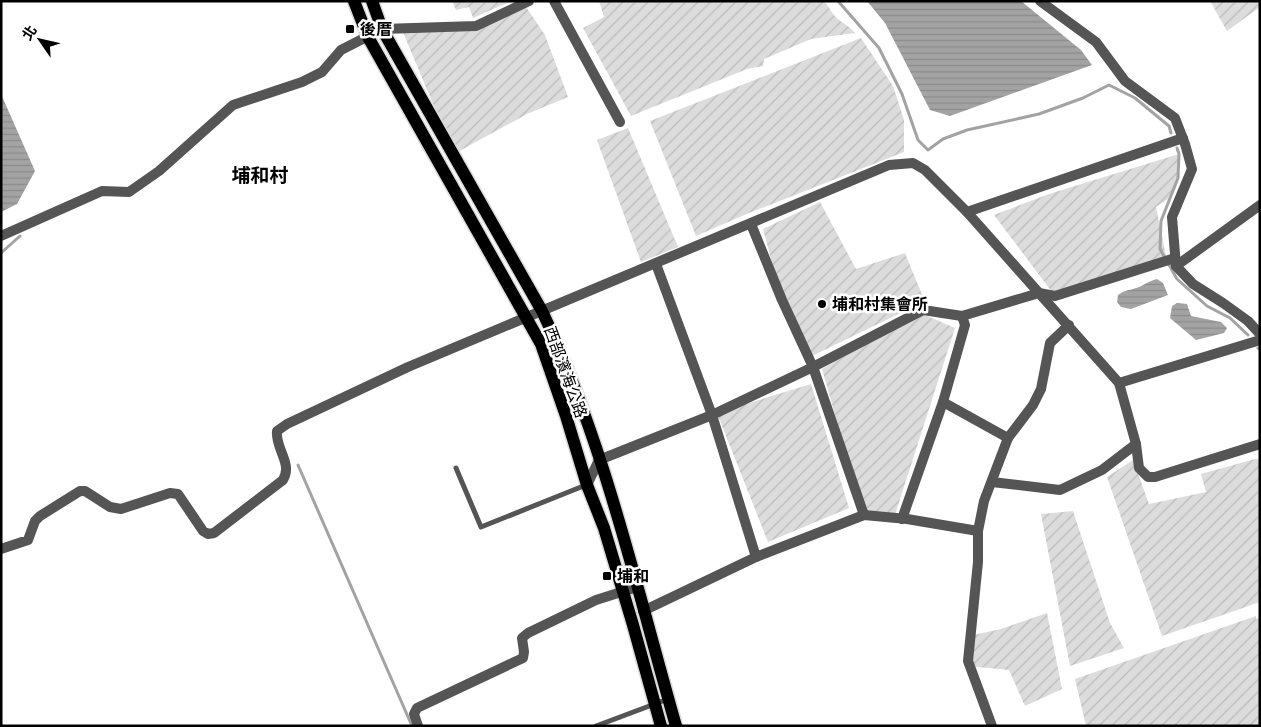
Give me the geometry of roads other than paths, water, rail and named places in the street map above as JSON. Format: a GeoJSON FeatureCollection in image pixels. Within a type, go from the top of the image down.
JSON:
{"type":"FeatureCollection","features":[{"type":"Feature","properties":{"kind":"main road","name":"西部濱海公路"},"geometry":{"type":"LineString","coordinates":[[354,1],[368,37],[541,344],[587,485],[604,528],[661,726]]}},
{"type":"Feature","properties":{"kind":"main road","name":"西部濱海公路"},"geometry":{"type":"LineString","coordinates":[[372,1],[382,29],[542,310],[562,354],[599,460],[676,726]]}},
{"type":"Feature","properties":{"kind":"street"},"geometry":{"type":"LineString","coordinates":[[1,236],[102,191],[129,192],[159,171],[233,105],[302,82],[322,72],[341,50],[382,29],[476,26],[529,1]]}},
{"type":"Feature","properties":{"kind":"street"},"geometry":{"type":"LineString","coordinates":[[554,1],[620,122]]}},
{"type":"Feature","properties":{"kind":"street"},"geometry":{"type":"LineString","coordinates":[[1040,1],[1096,42],[1125,82],[1175,118],[1192,169],[1172,217],[1176,262],[1193,284],[1230,307],[1248,321],[1260,334]]}},
{"type":"Feature","properties":{"kind":"street"},"geometry":{"type":"LineString","coordinates":[[967,212],[1183,138]]}},
{"type":"Feature","properties":{"kind":"street"},"geometry":{"type":"LineString","coordinates":[[1,549],[28,540],[35,521],[40,516],[80,491],[85,491],[110,507],[121,509],[170,493],[178,494],[203,531],[208,534],[214,532],[283,480],[287,468],[276,439],[277,430],[286,424],[408,367],[526,316],[656,264],[889,165],[904,163],[913,163],[926,170],[967,212],[1119,383],[1136,444],[1139,468],[1148,477],[1156,477],[1260,444]]}},
{"type":"Feature","properties":{"kind":"street"},"geometry":{"type":"LineString","coordinates":[[587,485],[599,460],[712,415],[813,367],[923,310],[962,316],[1039,293],[1055,296],[1176,262],[1260,205]]}},
{"type":"Feature","properties":{"kind":"street"},"geometry":{"type":"LineString","coordinates":[[751,224],[782,300],[813,367],[864,515]]}},
{"type":"Feature","properties":{"kind":"street"},"geometry":{"type":"LineString","coordinates":[[656,264],[712,415],[756,557]]}},
{"type":"Feature","properties":{"kind":"street"},"geometry":{"type":"LineString","coordinates":[[902,519],[943,402],[965,325],[962,316]]}},
{"type":"Feature","properties":{"kind":"street"},"geometry":{"type":"LineString","coordinates":[[992,726],[968,661],[978,562],[978,531],[984,501],[1008,438],[1033,404],[1041,389],[1050,343],[1069,325]]}},
{"type":"Feature","properties":{"kind":"street"},"geometry":{"type":"LineString","coordinates":[[1119,383],[1260,340]]}},
{"type":"Feature","properties":{"kind":"street"},"geometry":{"type":"LineString","coordinates":[[943,402],[1008,438]]}},
{"type":"Feature","properties":{"kind":"street"},"geometry":{"type":"LineString","coordinates":[[992,482],[1060,490],[1102,470],[1136,444]]}},
{"type":"Feature","properties":{"kind":"street"},"geometry":{"type":"LineString","coordinates":[[644,611],[756,557],[864,515],[978,531]]}},
{"type":"Feature","properties":{"kind":"street"},"geometry":{"type":"LineString","coordinates":[[418,726],[414,714],[417,708],[523,658],[522,638],[528,633],[596,600],[637,587]]}},
{"type":"Feature","properties":{"kind":"lane"},"geometry":{"type":"LineString","coordinates":[[456,468],[482,527],[587,485]]}},
{"type":"Feature","properties":{"kind":"lane"},"geometry":{"type":"LineString","coordinates":[[596,726],[668,698]]}},
{"type":"Feature","properties":{"kind":"waterway"},"geometry":{"type":"LineString","coordinates":[[838,1],[879,48],[902,94],[918,140],[928,150],[943,139],[967,130],[1039,114],[1083,98],[1109,85],[1135,98],[1169,126],[1171,133]]}},
{"type":"Feature","properties":{"kind":"waterway"},"geometry":{"type":"LineString","coordinates":[[1177,148],[1179,154],[1178,178],[1161,221],[1160,249],[1177,279],[1207,306],[1230,318],[1248,335]]}},
{"type":"Feature","properties":{"kind":"waterway"},"geometry":{"type":"LineString","coordinates":[[1,253],[20,236]]}},
{"type":"Feature","properties":{"kind":"waterway"},"geometry":{"type":"LineString","coordinates":[[298,465],[412,726]]}},
{"type":"Feature","properties":{"kind":"place","name":"後厝"},"geometry":{"type":"Point","coordinates":[350,29]}},
{"type":"Feature","properties":{"kind":"place","name":"埔和村集會所"},"geometry":{"type":"Point","coordinates":[822,304]}},
{"type":"Feature","properties":{"kind":"place","name":"埔和"},"geometry":{"type":"Point","coordinates":[607,576]}},
{"type":"Feature","properties":{"kind":"district","name":"埔和村"},"geometry":{"type":"Point","coordinates":[260,175]}}]}
